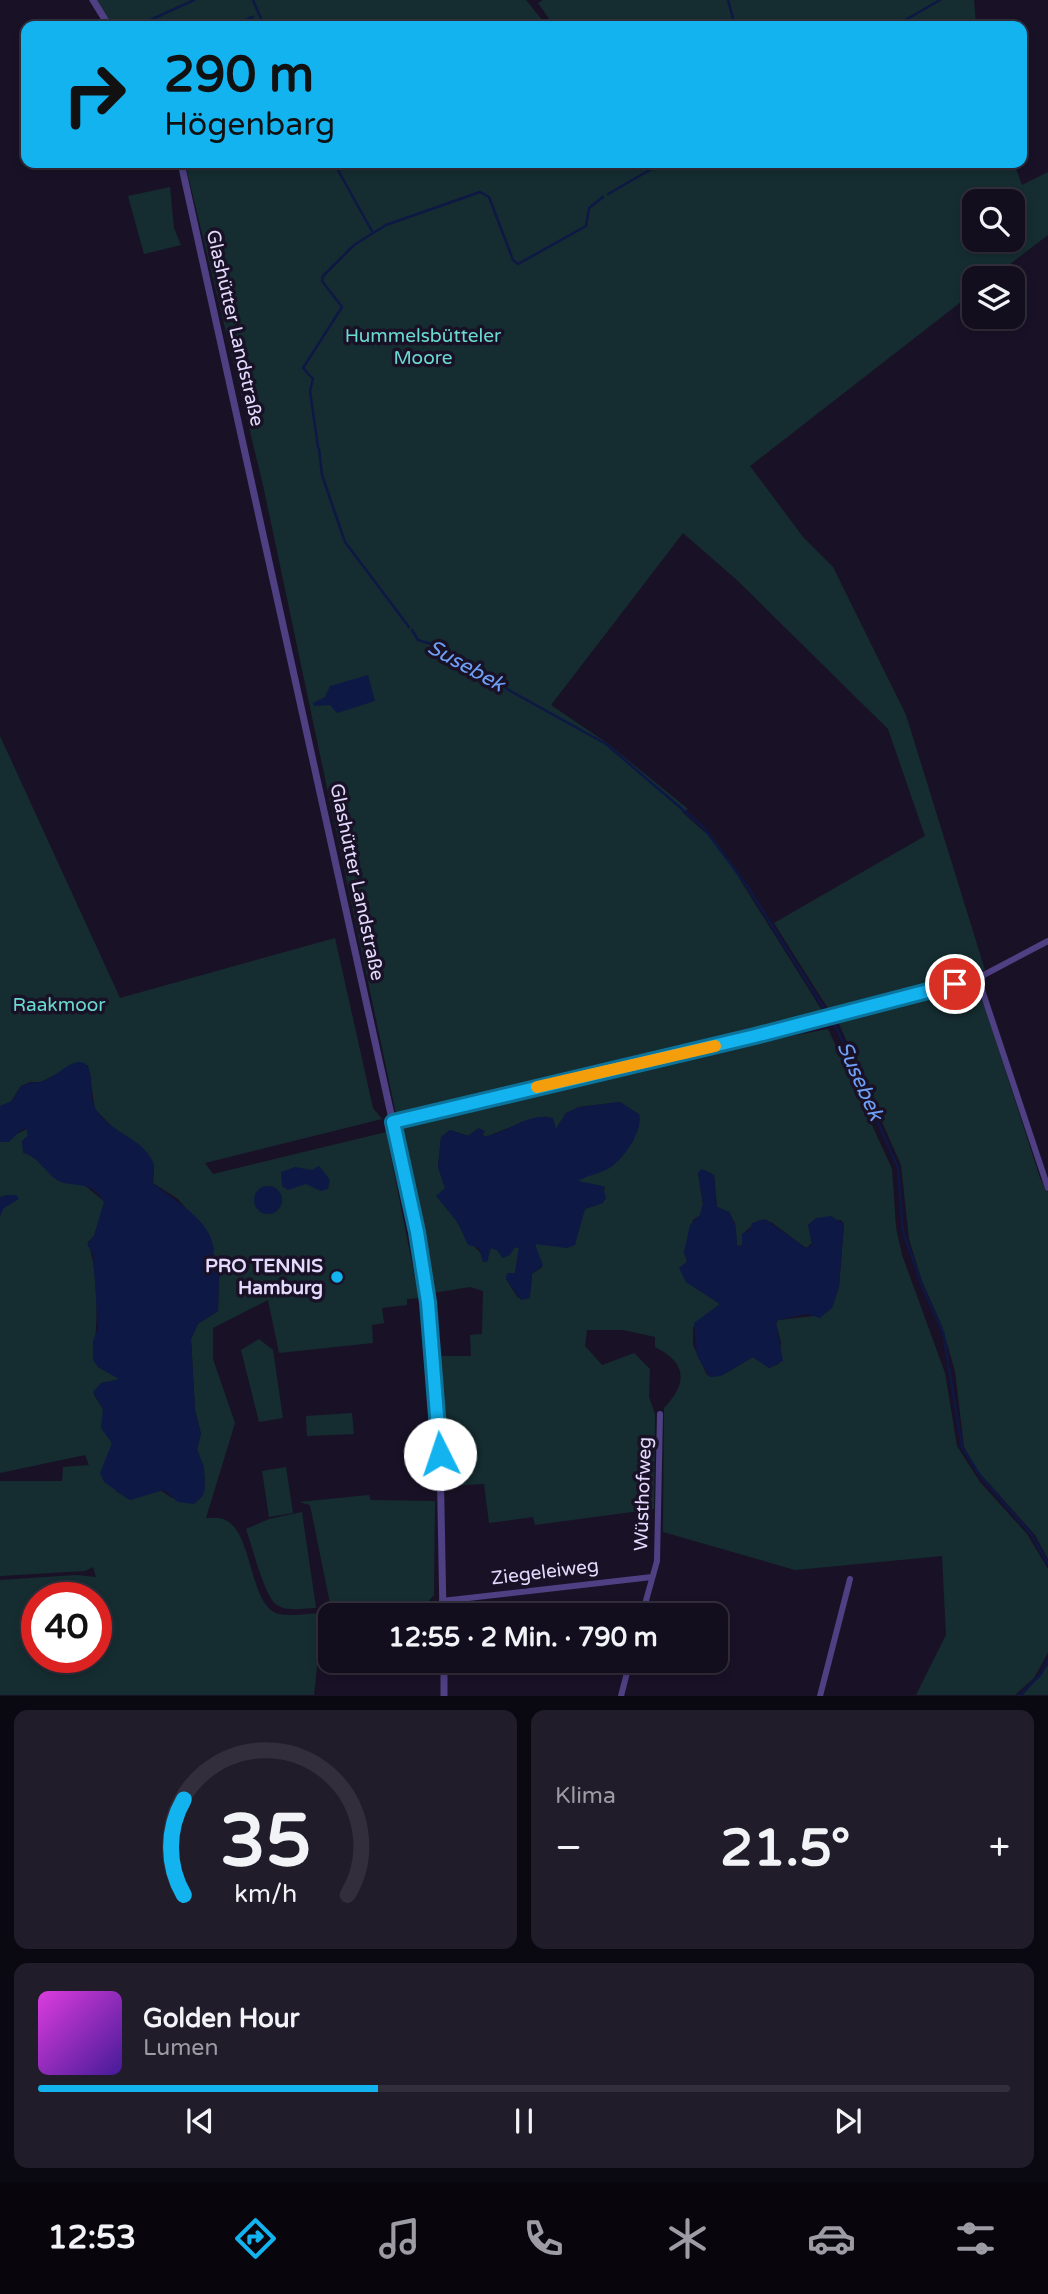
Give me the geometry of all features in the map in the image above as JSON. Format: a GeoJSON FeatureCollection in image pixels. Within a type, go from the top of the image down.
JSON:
{"type":"FeatureCollection","features":[{"type":"Feature","properties":{"kind":"street"},"geometry":{"type":"LineString","coordinates":[[93,0],[106,21]]}},
{"type":"Feature","properties":{"kind":"street","name":"Glashütter Landstraße"},"geometry":{"type":"LineString","coordinates":[[182,168],[417,1232],[430,1320],[440,1454],[442,1603]]}},
{"type":"Feature","properties":{"kind":"street"},"geometry":{"type":"LineString","coordinates":[[393,1122],[755,1036],[978,978],[1048,941]]}},
{"type":"Feature","properties":{"kind":"street"},"geometry":{"type":"LineString","coordinates":[[978,978],[1048,1188]]}},
{"type":"Feature","properties":{"kind":"street","name":"Wüsthofweg"},"geometry":{"type":"LineString","coordinates":[[645,1603],[657,1561],[660,1523],[660,1414]]}},
{"type":"Feature","properties":{"kind":"street","name":"Ziegeleiweg"},"geometry":{"type":"LineString","coordinates":[[442,1603],[652,1577]]}},
{"type":"Feature","properties":{"kind":"street"},"geometry":{"type":"LineString","coordinates":[[820,1696],[850,1579]]}},
{"type":"Feature","properties":{"kind":"street"},"geometry":{"type":"LineString","coordinates":[[444,1673],[444,1696]]}},
{"type":"Feature","properties":{"kind":"street"},"geometry":{"type":"LineString","coordinates":[[621,1696],[627,1673]]}},
{"type":"Feature","properties":{"kind":"green space"},"geometry":{"type":"Polygon","coordinates":[[[97,0],[526,0],[543,21],[110,21],[97,0]]]}},
{"type":"Feature","properties":{"kind":"green space"},"geometry":{"type":"Polygon","coordinates":[[[543,0],[974,0],[976,21],[551,21],[538,3],[543,0]]]}},
{"type":"Feature","properties":{"kind":"green space","name":"Hummelsbütteler Moore"},"geometry":{"type":"Polygon","coordinates":[[[186,168],[1016,168],[1022,185],[1048,172],[1048,235],[1008,266],[962,266],[962,301],[750,466],[803,537],[833,567],[906,715],[985,970],[829,1010],[774,923],[925,836],[888,729],[738,581],[683,533],[551,705],[607,743],[688,809],[682,812],[717,843],[823,1012],[754,1033],[396,1114],[263,485],[186,168]]]}},
{"type":"Feature","properties":{"kind":"green space"},"geometry":{"type":"Polygon","coordinates":[[[170,187],[174,228],[181,245],[144,254],[128,196],[170,187]]]}},
{"type":"Feature","properties":{"kind":"green space","name":"Raakmoor"},"geometry":{"type":"Polygon","coordinates":[[[0,736],[120,998],[335,938],[373,1108],[382,1119],[205,1163],[213,1174],[386,1132],[419,1298],[407,1299],[407,1305],[382,1308],[384,1323],[372,1325],[373,1343],[279,1353],[268,1300],[213,1328],[213,1359],[235,1423],[206,1518],[221,1518],[233,1526],[240,1537],[262,1598],[269,1608],[284,1615],[318,1613],[318,1658],[314,1695],[0,1695],[0,1580],[76,1575],[96,1577],[93,1567],[85,1571],[0,1576],[0,1481],[62,1481],[63,1467],[89,1465],[85,1455],[0,1473],[0,1216],[8,1195],[0,1197],[0,1142],[27,1129],[28,1136],[22,1141],[22,1146],[56,1179],[83,1184],[105,1202],[94,1236],[88,1242],[92,1255],[96,1300],[93,1359],[98,1367],[119,1378],[118,1381],[101,1383],[94,1395],[103,1409],[104,1431],[112,1443],[109,1456],[103,1465],[116,1491],[130,1500],[160,1490],[172,1498],[205,1489],[204,1471],[197,1449],[201,1434],[195,1410],[191,1339],[198,1324],[218,1311],[219,1278],[223,1270],[213,1254],[214,1248],[197,1221],[178,1199],[153,1183],[154,1170],[95,1109],[88,1065],[64,1070],[41,1082],[30,1082],[21,1086],[10,1103],[0,1106],[0,736]]]}},
{"type":"Feature","properties":{"kind":"green space"},"geometry":{"type":"Polygon","coordinates":[[[977,982],[1040,1178],[1048,1193],[1048,1559],[1035,1535],[977,1470],[964,1447],[955,1371],[942,1326],[922,1281],[909,1239],[901,1165],[836,1017],[977,982]]]}},
{"type":"Feature","properties":{"kind":"green space"},"geometry":{"type":"Polygon","coordinates":[[[828,1029],[892,1169],[896,1228],[902,1255],[945,1373],[957,1446],[980,1482],[1027,1534],[1048,1569],[1048,1653],[1034,1678],[1015,1695],[916,1695],[946,1635],[942,1556],[795,1570],[663,1532],[664,1408],[677,1391],[680,1374],[674,1360],[655,1347],[655,1337],[623,1330],[587,1330],[585,1346],[602,1365],[634,1353],[650,1369],[649,1397],[655,1414],[654,1509],[535,1525],[533,1517],[489,1523],[484,1484],[449,1486],[439,1356],[471,1356],[470,1335],[482,1334],[483,1291],[470,1287],[433,1293],[403,1126],[714,1051],[828,1029]],[[620,1102],[579,1107],[566,1113],[556,1129],[518,1124],[486,1137],[477,1129],[469,1136],[450,1130],[441,1137],[438,1167],[445,1188],[442,1192],[456,1221],[488,1260],[487,1253],[491,1248],[497,1250],[503,1258],[515,1247],[519,1248],[515,1273],[506,1279],[518,1298],[531,1289],[532,1274],[542,1267],[534,1246],[539,1242],[567,1248],[585,1209],[600,1204],[605,1187],[580,1184],[579,1179],[612,1166],[634,1140],[632,1113],[620,1102]],[[702,1169],[698,1173],[703,1205],[700,1215],[693,1220],[684,1252],[687,1262],[681,1267],[690,1284],[720,1304],[693,1327],[693,1345],[707,1375],[724,1374],[753,1357],[769,1368],[779,1364],[781,1342],[776,1324],[778,1320],[814,1316],[832,1308],[839,1287],[844,1224],[841,1220],[808,1225],[813,1242],[806,1248],[771,1222],[760,1220],[742,1234],[742,1245],[737,1246],[735,1223],[729,1212],[717,1207],[714,1175],[702,1169]]]}},
{"type":"Feature","properties":{"kind":"green space"},"geometry":{"type":"Polygon","coordinates":[[[259,1339],[273,1350],[283,1418],[259,1422],[241,1350],[259,1339]]]}},
{"type":"Feature","properties":{"kind":"green space"},"geometry":{"type":"Polygon","coordinates":[[[352,1413],[354,1434],[307,1436],[306,1416],[352,1413]]]}},
{"type":"Feature","properties":{"kind":"green space"},"geometry":{"type":"Polygon","coordinates":[[[286,1467],[293,1513],[269,1517],[262,1471],[286,1467]]]}},
{"type":"Feature","properties":{"kind":"green space"},"geometry":{"type":"Polygon","coordinates":[[[369,1495],[371,1500],[435,1501],[434,1595],[428,1602],[419,1603],[330,1603],[310,1505],[299,1502],[369,1495]]]}},
{"type":"Feature","properties":{"kind":"green space"},"geometry":{"type":"Polygon","coordinates":[[[302,1512],[316,1608],[286,1608],[272,1600],[246,1529],[269,1519],[302,1512]]]}},
{"type":"Feature","properties":{"kind":"green space"},"geometry":{"type":"Polygon","coordinates":[[[1048,1665],[1048,1695],[1023,1695],[1048,1665]]]}},
{"type":"Feature","properties":{"kind":"water"},"geometry":{"type":"Polygon","coordinates":[[[368,675],[375,701],[337,713],[330,705],[314,706],[313,703],[325,697],[330,686],[368,675]]]}},
{"type":"Feature","properties":{"kind":"water"},"geometry":{"type":"Polygon","coordinates":[[[78,1062],[85,1063],[88,1068],[92,1100],[99,1114],[148,1153],[154,1165],[153,1183],[201,1223],[208,1232],[213,1254],[223,1270],[219,1278],[218,1311],[198,1324],[191,1339],[195,1410],[201,1434],[197,1449],[204,1467],[205,1489],[202,1497],[194,1504],[178,1502],[164,1490],[130,1500],[104,1482],[100,1473],[112,1443],[101,1428],[103,1409],[93,1392],[101,1383],[119,1379],[98,1367],[93,1359],[93,1341],[98,1328],[93,1254],[87,1245],[94,1236],[104,1202],[87,1187],[57,1180],[33,1158],[23,1153],[22,1141],[28,1136],[27,1129],[21,1130],[9,1142],[0,1142],[0,1106],[12,1101],[21,1086],[48,1079],[78,1062]]]}},
{"type":"Feature","properties":{"kind":"water"},"geometry":{"type":"Polygon","coordinates":[[[620,1102],[639,1114],[640,1121],[635,1137],[614,1165],[578,1181],[603,1186],[606,1198],[603,1203],[585,1209],[575,1245],[567,1248],[535,1244],[543,1265],[532,1274],[530,1298],[521,1300],[506,1279],[507,1273],[515,1273],[519,1248],[515,1247],[510,1255],[503,1258],[497,1250],[491,1248],[487,1262],[483,1262],[479,1248],[468,1245],[458,1223],[436,1196],[445,1188],[438,1167],[441,1137],[450,1130],[468,1136],[479,1128],[485,1131],[482,1136],[491,1135],[525,1121],[543,1117],[553,1118],[556,1129],[566,1113],[579,1107],[620,1102]]]}},
{"type":"Feature","properties":{"kind":"water"},"geometry":{"type":"Polygon","coordinates":[[[319,1166],[330,1180],[328,1189],[321,1191],[306,1184],[288,1190],[282,1186],[281,1172],[295,1167],[312,1170],[319,1166]]]}},
{"type":"Feature","properties":{"kind":"water"},"geometry":{"type":"Polygon","coordinates":[[[702,1169],[714,1175],[717,1207],[729,1212],[736,1227],[737,1247],[742,1245],[742,1234],[750,1230],[752,1223],[765,1219],[806,1248],[812,1245],[808,1225],[816,1218],[831,1216],[844,1224],[839,1287],[832,1308],[820,1318],[807,1314],[778,1320],[776,1324],[783,1361],[769,1368],[753,1357],[721,1376],[710,1377],[697,1356],[694,1323],[720,1304],[686,1282],[679,1268],[687,1262],[684,1252],[690,1225],[700,1215],[703,1203],[698,1173],[702,1169]]]}},
{"type":"Feature","properties":{"kind":"water"},"geometry":{"type":"Polygon","coordinates":[[[268,1186],[278,1190],[282,1200],[278,1210],[268,1214],[258,1210],[254,1200],[258,1190],[268,1186]]]}},
{"type":"Feature","properties":{"kind":"water"},"geometry":{"type":"Polygon","coordinates":[[[16,1195],[19,1199],[4,1208],[0,1216],[0,1197],[16,1195]]]}},
{"type":"Feature","properties":{"kind":"waterway"},"geometry":{"type":"LineString","coordinates":[[148,21],[194,0]]}},
{"type":"Feature","properties":{"kind":"waterway"},"geometry":{"type":"LineString","coordinates":[[253,0],[262,21]]}},
{"type":"Feature","properties":{"kind":"waterway"},"geometry":{"type":"LineString","coordinates":[[728,0],[734,21]]}},
{"type":"Feature","properties":{"kind":"waterway","name":"Susebek"},"geometry":{"type":"LineString","coordinates":[[904,21],[940,0]]}},
{"type":"Feature","properties":{"kind":"waterway"},"geometry":{"type":"LineString","coordinates":[[243,21],[253,17]]}},
{"type":"Feature","properties":{"kind":"waterway"},"geometry":{"type":"LineString","coordinates":[[337,168],[373,233]]}},
{"type":"Feature","properties":{"kind":"waterway","name":"Susebek"},"geometry":{"type":"LineString","coordinates":[[608,194],[653,168]]}},
{"type":"Feature","properties":{"kind":"waterway","name":"Susebek"},"geometry":{"type":"LineString","coordinates":[[318,447],[310,391],[313,379],[303,368],[342,307],[322,281],[323,276],[354,245],[386,225],[480,192],[489,197],[513,260],[518,264],[586,226],[589,208],[603,197]]}},
{"type":"Feature","properties":{"kind":"waterway","name":"Susebek"},"geometry":{"type":"LineString","coordinates":[[319,449],[322,475],[345,542],[409,627]]}},
{"type":"Feature","properties":{"kind":"waterway","name":"Susebek"},"geometry":{"type":"LineString","coordinates":[[412,630],[418,640],[435,645],[484,675],[499,679],[507,689],[606,744],[703,827],[747,886],[837,1029],[898,1168],[903,1231],[923,1288],[943,1332],[962,1447],[981,1477],[1032,1535],[1048,1564]]}},
{"type":"Feature","properties":{"kind":"waterway","name":"Susebek"},"geometry":{"type":"LineString","coordinates":[[1019,1696],[1041,1674],[1048,1660]]}},
{"type":"Feature","properties":{"kind":"slow traffic"},"geometry":{"type":"LineString","coordinates":[[537,1087],[715,1046]]}},
{"type":"Feature","properties":{"kind":"place","name":"PRO TENNIS Hamburg"},"geometry":{"type":"Point","coordinates":[337,1277]}},
{"type":"Feature","properties":{"kind":"route"},"geometry":{"type":"LineString","coordinates":[[440,1454],[428,1302],[417,1232],[393,1122],[755,1036],[955,984]]}}]}
